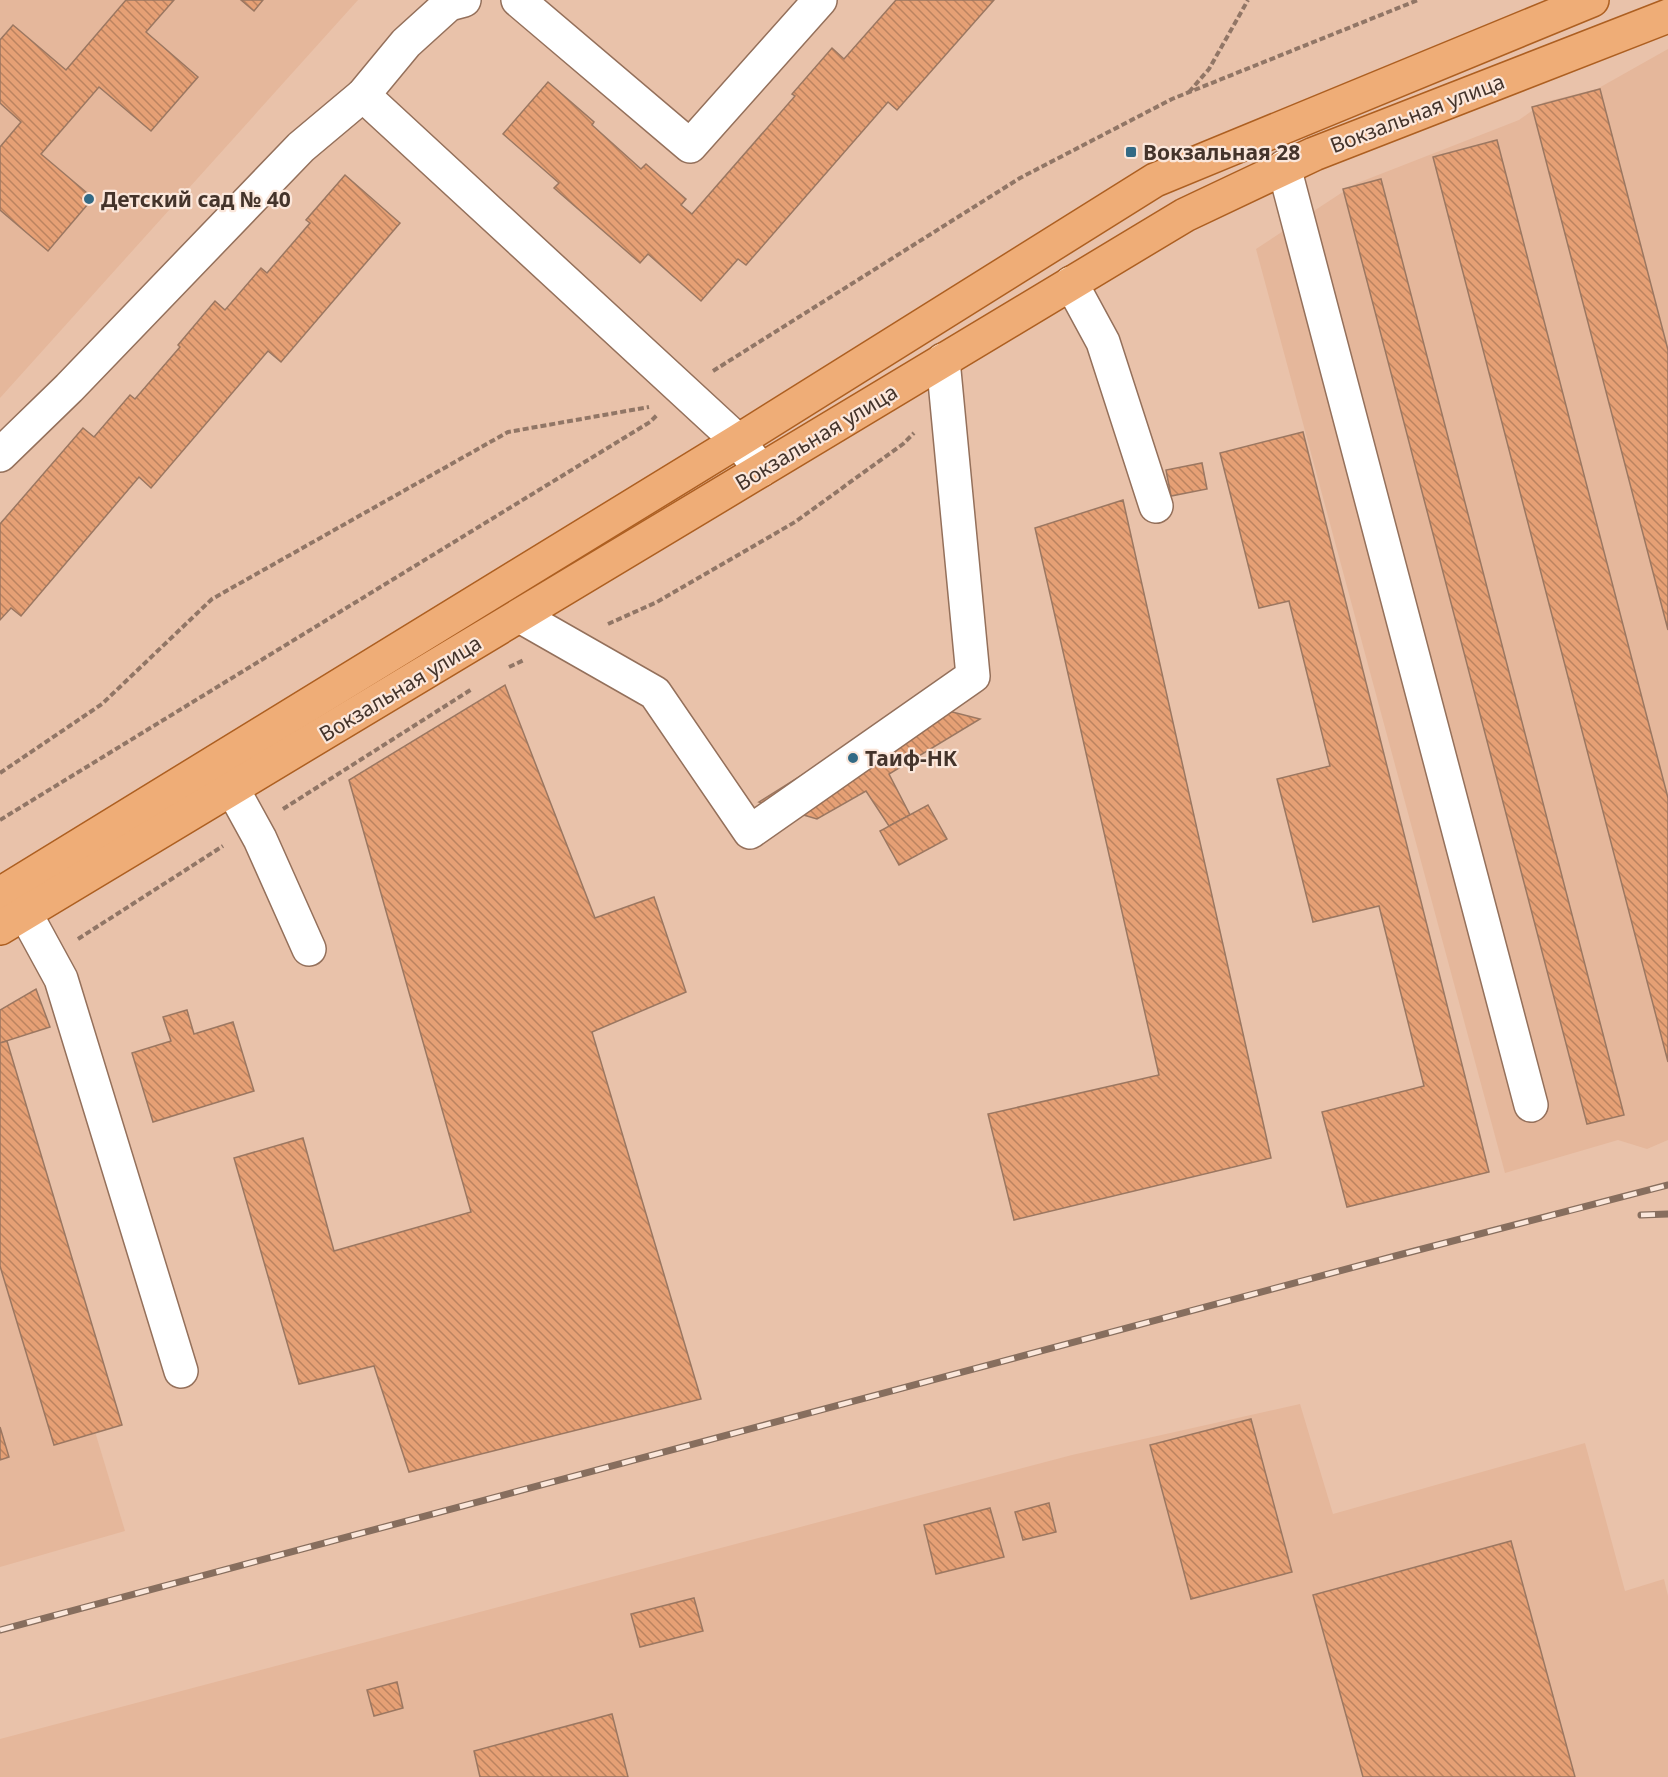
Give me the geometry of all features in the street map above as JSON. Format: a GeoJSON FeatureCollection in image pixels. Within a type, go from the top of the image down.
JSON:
{"type":"FeatureCollection","features":[{"type":"Feature","properties":{"kind":"main road","name":"Вокзальная улица"},"geometry":{"type":"LineString","coordinates":[[8,912],[738,441],[1155,180],[1592,0]]}},
{"type":"Feature","properties":{"kind":"main road","name":"Вокзальная улица"},"geometry":{"type":"LineString","coordinates":[[8,912],[232,788],[1185,215],[1314,154],[1668,16]]}},
{"type":"Feature","properties":{"kind":"lane"},"geometry":{"type":"LineString","coordinates":[[0,455],[69,388],[301,147],[363,95],[405,44],[449,4],[464,0]]}},
{"type":"Feature","properties":{"kind":"lane"},"geometry":{"type":"LineString","coordinates":[[518,0],[690,146],[820,0]]}},
{"type":"Feature","properties":{"kind":"lane"},"geometry":{"type":"LineString","coordinates":[[363,95],[738,441],[761,470]]}},
{"type":"Feature","properties":{"kind":"lane"},"geometry":{"type":"LineString","coordinates":[[1284,167],[1531,1105]]}},
{"type":"Feature","properties":{"kind":"lane"},"geometry":{"type":"LineString","coordinates":[[1071,283],[1103,342],[1156,506]]}},
{"type":"Feature","properties":{"kind":"lane"},"geometry":{"type":"LineString","coordinates":[[520,616],[655,693],[750,832],[973,676],[943,360]]}},
{"type":"Feature","properties":{"kind":"lane"},"geometry":{"type":"LineString","coordinates":[[232,788],[260,839],[309,949]]}},
{"type":"Feature","properties":{"kind":"lane"},"geometry":{"type":"LineString","coordinates":[[8,912],[61,979],[181,1371]]}},
{"type":"Feature","properties":{"kind":"path"},"geometry":{"type":"LineString","coordinates":[[1189,92],[1209,69],[1248,0]]}},
{"type":"Feature","properties":{"kind":"path"},"geometry":{"type":"LineString","coordinates":[[0,773],[102,704],[212,599],[497,437],[508,432],[650,407],[682,390],[1020,178],[1172,99],[1418,0]]}},
{"type":"Feature","properties":{"kind":"path"},"geometry":{"type":"LineString","coordinates":[[0,820],[650,422],[682,390]]}},
{"type":"Feature","properties":{"kind":"shaded area","name":"Детский сад № 40"},"geometry":{"type":"Polygon","coordinates":[[[0,0],[358,0],[0,398],[0,0]]]}},
{"type":"Feature","properties":{"kind":"shaded area"},"geometry":{"type":"Polygon","coordinates":[[[1668,49],[1668,1140],[1647,1149],[1618,1140],[1505,1173],[1256,249],[1355,184],[1519,120],[1544,102],[1597,89],[1668,49]]]}},
{"type":"Feature","properties":{"kind":"shaded area"},"geometry":{"type":"Polygon","coordinates":[[[0,1117],[125,1531],[0,1567],[0,1117]]]}},
{"type":"Feature","properties":{"kind":"shaded area"},"geometry":{"type":"Polygon","coordinates":[[[1300,1404],[1333,1514],[1585,1443],[1625,1591],[1664,1579],[1668,1596],[1668,1777],[0,1777],[0,1739],[1072,1455],[1300,1404]]]}},
{"type":"Feature","properties":{"kind":"building"},"geometry":{"type":"Polygon","coordinates":[[[126,0],[174,0],[146,32],[198,77],[151,131],[99,87],[41,154],[93,198],[48,251],[0,210],[0,147],[21,122],[0,103],[0,40],[13,25],[66,70],[126,0]]]}},
{"type":"Feature","properties":{"kind":"building"},"geometry":{"type":"Polygon","coordinates":[[[241,0],[263,0],[254,11],[241,0]]]}},
{"type":"Feature","properties":{"kind":"building"},"geometry":{"type":"Polygon","coordinates":[[[896,0],[994,0],[897,110],[888,102],[746,265],[738,259],[701,301],[648,254],[640,263],[554,188],[559,183],[503,134],[548,82],[594,122],[592,125],[641,169],[646,164],[686,199],[681,205],[692,214],[795,96],[792,94],[832,48],[844,59],[896,0]]]}},
{"type":"Feature","properties":{"kind":"building"},"geometry":{"type":"Polygon","coordinates":[[[1600,89],[1668,350],[1668,630],[1532,107],[1600,89]]]}},
{"type":"Feature","properties":{"kind":"building"},"geometry":{"type":"Polygon","coordinates":[[[1497,140],[1668,798],[1668,1062],[1433,157],[1497,140]]]}},
{"type":"Feature","properties":{"kind":"building"},"geometry":{"type":"Polygon","coordinates":[[[345,175],[400,223],[281,362],[268,351],[151,488],[139,477],[21,616],[11,608],[0,620],[0,524],[83,428],[94,437],[130,395],[135,399],[180,347],[178,345],[215,301],[225,310],[261,268],[267,273],[310,223],[306,220],[345,175]]]}},
{"type":"Feature","properties":{"kind":"building"},"geometry":{"type":"Polygon","coordinates":[[[1381,179],[1624,1115],[1587,1124],[1343,189],[1381,179]]]}},
{"type":"Feature","properties":{"kind":"building"},"geometry":{"type":"Polygon","coordinates":[[[1303,432],[1489,1172],[1347,1207],[1322,1112],[1424,1086],[1379,906],[1313,922],[1277,779],[1330,766],[1289,601],[1259,608],[1220,453],[1303,432]]]}},
{"type":"Feature","properties":{"kind":"building"},"geometry":{"type":"Polygon","coordinates":[[[1202,463],[1207,489],[1171,496],[1166,470],[1202,463]]]}},
{"type":"Feature","properties":{"kind":"building"},"geometry":{"type":"Polygon","coordinates":[[[1123,500],[1271,1158],[1014,1220],[988,1114],[1159,1075],[1035,528],[1123,500]]]}},
{"type":"Feature","properties":{"kind":"building"},"geometry":{"type":"Polygon","coordinates":[[[505,685],[595,918],[654,897],[686,992],[592,1032],[701,1399],[409,1472],[374,1366],[299,1384],[234,1158],[303,1138],[334,1251],[471,1212],[349,780],[505,685]]]}},
{"type":"Feature","properties":{"kind":"building"},"geometry":{"type":"Polygon","coordinates":[[[917,703],[980,719],[889,774],[910,815],[889,826],[866,791],[817,819],[759,802],[917,703]]]}},
{"type":"Feature","properties":{"kind":"building"},"geometry":{"type":"Polygon","coordinates":[[[928,805],[947,839],[899,865],[880,831],[928,805]]]}},
{"type":"Feature","properties":{"kind":"building"},"geometry":{"type":"Polygon","coordinates":[[[36,989],[50,1027],[0,1043],[0,1010],[36,989]]]}},
{"type":"Feature","properties":{"kind":"building"},"geometry":{"type":"Polygon","coordinates":[[[187,1010],[194,1034],[233,1022],[254,1091],[153,1122],[132,1053],[171,1041],[163,1017],[187,1010]]]}},
{"type":"Feature","properties":{"kind":"building"},"geometry":{"type":"Polygon","coordinates":[[[7,1041],[122,1425],[54,1445],[0,1266],[0,1043],[7,1041]]]}},
{"type":"Feature","properties":{"kind":"building"},"geometry":{"type":"Polygon","coordinates":[[[1251,1419],[1292,1572],[1191,1599],[1150,1445],[1251,1419]]]}},
{"type":"Feature","properties":{"kind":"building"},"geometry":{"type":"Polygon","coordinates":[[[0,1427],[9,1457],[0,1460],[0,1427]]]}},
{"type":"Feature","properties":{"kind":"building"},"geometry":{"type":"Polygon","coordinates":[[[1049,1503],[1056,1532],[1023,1540],[1015,1512],[1049,1503]]]}},
{"type":"Feature","properties":{"kind":"building"},"geometry":{"type":"Polygon","coordinates":[[[990,1508],[1004,1557],[936,1574],[924,1525],[990,1508]]]}},
{"type":"Feature","properties":{"kind":"building"},"geometry":{"type":"Polygon","coordinates":[[[1511,1541],[1575,1777],[1363,1777],[1313,1595],[1511,1541]]]}},
{"type":"Feature","properties":{"kind":"building"},"geometry":{"type":"Polygon","coordinates":[[[694,1598],[703,1631],[640,1647],[631,1614],[694,1598]]]}},
{"type":"Feature","properties":{"kind":"building"},"geometry":{"type":"Polygon","coordinates":[[[397,1682],[403,1708],[374,1716],[367,1690],[397,1682]]]}},
{"type":"Feature","properties":{"kind":"building"},"geometry":{"type":"Polygon","coordinates":[[[612,1714],[628,1777],[480,1777],[474,1751],[612,1714]]]}},
{"type":"Feature","properties":{"kind":"railway"},"geometry":{"type":"LineString","coordinates":[[0,1630],[1668,1185]]}},
{"type":"Feature","properties":{"kind":"railway"},"geometry":{"type":"LineString","coordinates":[[1641,1215],[1668,1214]]}},
{"type":"Feature","properties":{"kind":"place","name":"Вокзальная 28"},"geometry":{"type":"Point","coordinates":[1131,152]}},
{"type":"Feature","properties":{"kind":"place","name":"Детский сад № 40"},"geometry":{"type":"Point","coordinates":[89,199]}},
{"type":"Feature","properties":{"kind":"place","name":"Таиф-НК"},"geometry":{"type":"Point","coordinates":[853,758]}}]}
